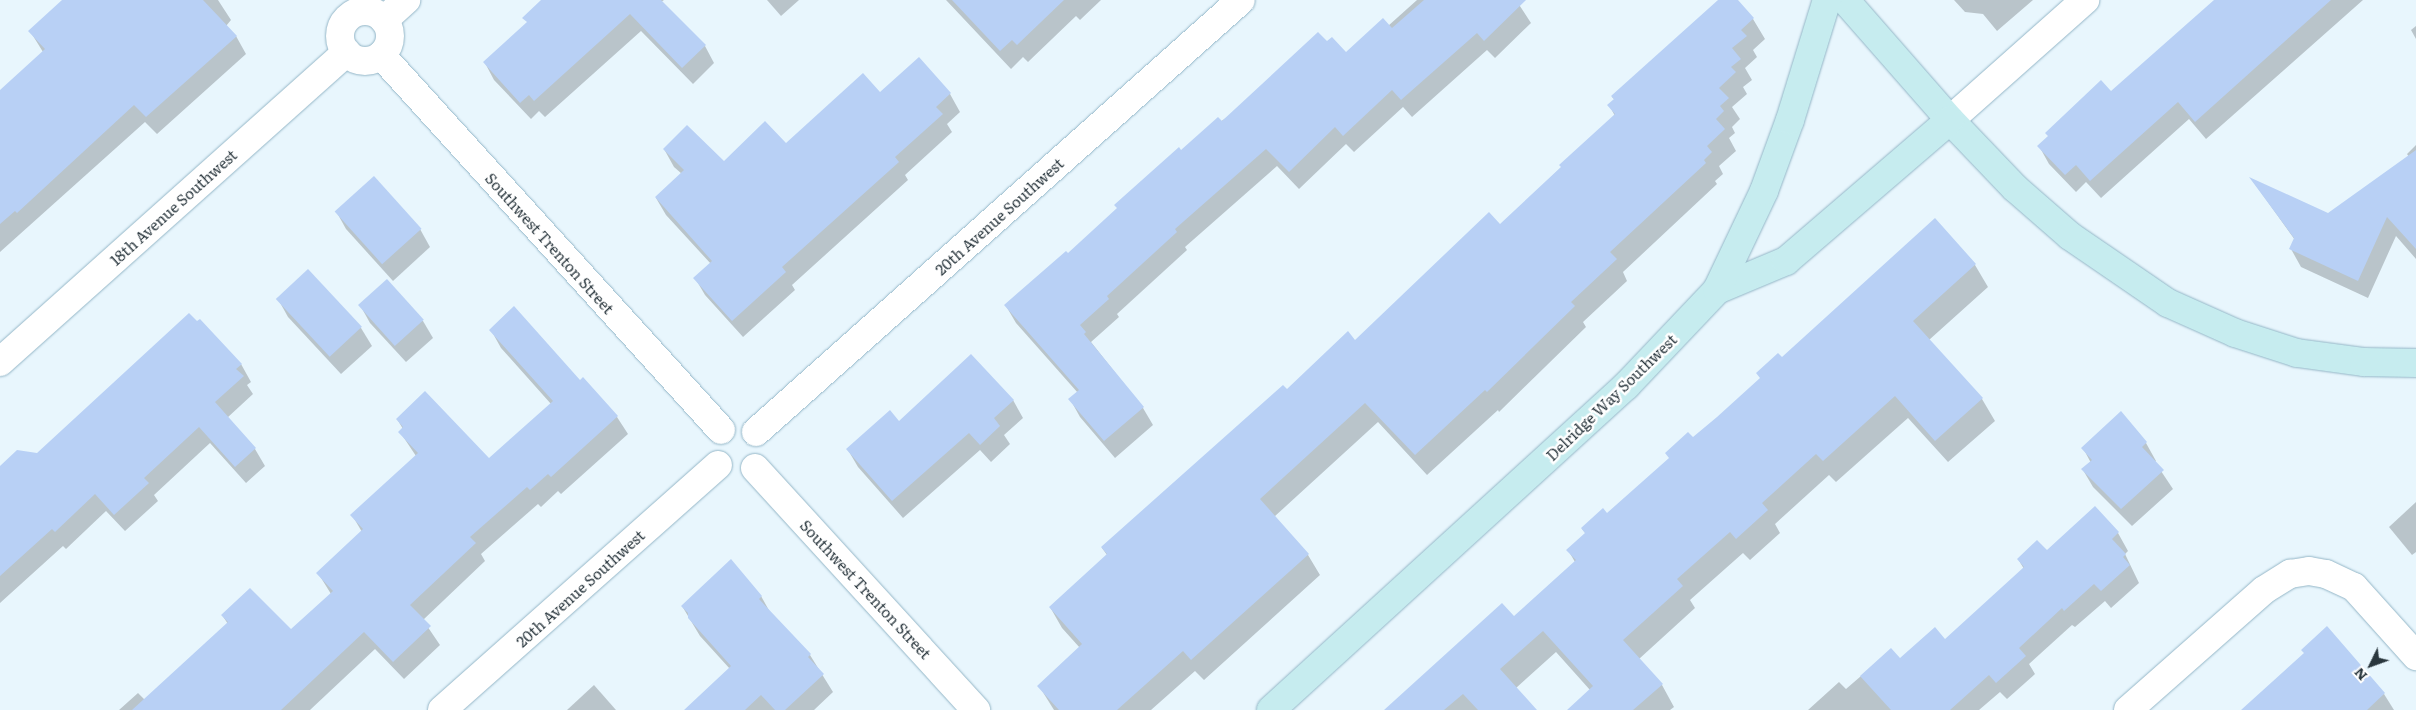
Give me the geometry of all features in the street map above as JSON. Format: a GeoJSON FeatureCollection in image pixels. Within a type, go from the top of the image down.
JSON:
{"type":"FeatureCollection","features":[{"type":"Feature","properties":{"kind":"main road","name":"Delridge Way Southwest"},"geometry":{"type":"LineString","coordinates":[[1271,710],[1626,386],[1717,290],[1764,191],[1790,120],[1827,0]]}},
{"type":"Feature","properties":{"kind":"main road"},"geometry":{"type":"LineString","coordinates":[[1845,0],[1950,120],[2015,188],[2070,236],[2168,303],[2236,333],[2297,353],[2364,362],[2416,363]]}},
{"type":"Feature","properties":{"kind":"main road"},"geometry":{"type":"LineString","coordinates":[[1717,290],[1786,261],[1950,120]]}},
{"type":"Feature","properties":{"kind":"street"},"geometry":{"type":"LineString","coordinates":[[384,20],[406,0]]}},
{"type":"Feature","properties":{"kind":"street","name":"20th Avenue Southwest"},"geometry":{"type":"LineString","coordinates":[[756,432],[1241,0]]}},
{"type":"Feature","properties":{"kind":"street"},"geometry":{"type":"LineString","coordinates":[[1950,120],[2085,0]]}},
{"type":"Feature","properties":{"kind":"street"},"geometry":{"type":"LineString","coordinates":[[340,9],[375,12],[384,20],[390,30],[390,38],[388,46],[381,54],[370,60],[361,60],[347,52],[340,37],[340,9]]}},
{"type":"Feature","properties":{"kind":"street","name":"18th Avenue Southwest"},"geometry":{"type":"LineString","coordinates":[[0,362],[347,52]]}},
{"type":"Feature","properties":{"kind":"street","name":"Southwest Trenton Street"},"geometry":{"type":"LineString","coordinates":[[381,54],[721,430]]}},
{"type":"Feature","properties":{"kind":"street"},"geometry":{"type":"LineString","coordinates":[[738,424],[748,425],[756,432],[763,445],[763,454],[755,468],[746,473],[738,474],[730,473],[718,465],[712,448],[714,440],[721,430],[738,424]]}},
{"type":"Feature","properties":{"kind":"street","name":"20th Avenue Southwest"},"geometry":{"type":"LineString","coordinates":[[442,710],[718,465]]}},
{"type":"Feature","properties":{"kind":"street","name":"Southwest Trenton Street"},"geometry":{"type":"LineString","coordinates":[[755,468],[976,710]]}},
{"type":"Feature","properties":{"kind":"street"},"geometry":{"type":"LineString","coordinates":[[2128,710],[2264,590],[2290,574],[2309,571],[2326,574],[2354,587],[2416,656]]}},
{"type":"Feature","properties":{"kind":"building"},"geometry":{"type":"Polygon","coordinates":[[[62,0],[203,0],[237,36],[146,117],[134,105],[17,213],[15,211],[0,224],[0,90],[45,49],[28,31],[62,0]]]}},
{"type":"Feature","properties":{"kind":"building"},"geometry":{"type":"Polygon","coordinates":[[[541,0],[661,0],[706,45],[682,68],[630,14],[534,101],[529,95],[520,103],[483,62],[527,22],[522,18],[541,0]]]}},
{"type":"Feature","properties":{"kind":"building"},"geometry":{"type":"Polygon","coordinates":[[[952,0],[1064,0],[1017,45],[1012,40],[1000,51],[952,0]]]}},
{"type":"Feature","properties":{"kind":"building"},"geometry":{"type":"Polygon","coordinates":[[[1424,0],[1526,0],[1484,41],[1477,33],[1401,100],[1392,90],[1343,136],[1335,127],[1289,172],[1266,149],[1175,229],[1177,232],[1107,296],[1109,299],[1080,325],[1086,332],[1084,334],[1144,407],[1104,441],[1068,399],[1079,390],[1004,305],[1066,251],[1068,253],[1117,208],[1114,205],[1179,147],[1181,150],[1218,117],[1222,121],[1318,32],[1327,41],[1332,37],[1346,52],[1383,18],[1392,28],[1424,0]]]}},
{"type":"Feature","properties":{"kind":"building"},"geometry":{"type":"Polygon","coordinates":[[[1718,0],[1738,0],[1754,18],[1741,30],[1747,36],[1732,48],[1741,59],[1731,67],[1736,72],[1719,88],[1729,98],[1720,106],[1724,111],[1716,119],[1725,129],[1707,146],[1712,152],[1704,160],[1706,163],[1610,252],[1617,259],[1571,302],[1575,306],[1487,392],[1485,390],[1415,455],[1365,403],[1260,499],[1309,554],[1191,660],[1183,651],[1117,710],[1059,710],[1037,686],[1082,644],[1049,607],[1107,554],[1101,547],[1283,385],[1287,389],[1348,331],[1355,340],[1489,212],[1500,224],[1561,167],[1559,165],[1615,114],[1607,105],[1614,99],[1611,96],[1718,0]]]}},
{"type":"Feature","properties":{"kind":"building"},"geometry":{"type":"Polygon","coordinates":[[[2214,0],[2331,0],[2195,122],[2178,102],[2090,181],[2076,165],[2065,175],[2037,146],[2048,136],[2045,133],[2101,80],[2111,91],[2214,0]]]}},
{"type":"Feature","properties":{"kind":"building"},"geometry":{"type":"Polygon","coordinates":[[[919,57],[951,93],[936,107],[943,114],[895,157],[899,162],[782,267],[786,272],[732,321],[693,278],[712,261],[655,197],[684,170],[663,149],[687,125],[724,161],[765,121],[786,143],[863,73],[880,92],[919,57]]]}},
{"type":"Feature","properties":{"kind":"building"},"geometry":{"type":"Polygon","coordinates":[[[2416,150],[2416,249],[2387,217],[2358,281],[2289,249],[2294,238],[2249,177],[2328,213],[2416,150]]]}},
{"type":"Feature","properties":{"kind":"building"},"geometry":{"type":"Polygon","coordinates":[[[374,176],[422,229],[382,264],[335,211],[374,176]]]}},
{"type":"Feature","properties":{"kind":"building"},"geometry":{"type":"Polygon","coordinates":[[[1935,218],[1976,264],[1913,321],[1983,398],[1935,441],[1895,396],[1823,461],[1816,454],[1762,503],[1768,510],[1736,539],[1730,532],[1677,579],[1683,586],[1623,640],[1663,684],[1633,710],[1567,710],[1593,686],[1543,631],[1500,669],[1537,710],[1478,710],[1463,694],[1444,710],[1384,710],[1502,603],[1514,616],[1576,560],[1566,550],[1585,533],[1581,528],[1603,508],[1607,513],[1669,458],[1665,453],[1688,432],[1693,437],[1717,417],[1760,378],[1756,373],[1778,353],[1782,357],[1935,218]]]}},
{"type":"Feature","properties":{"kind":"building"},"geometry":{"type":"Polygon","coordinates":[[[308,269],[362,327],[330,357],[276,299],[308,269]]]}},
{"type":"Feature","properties":{"kind":"building"},"geometry":{"type":"Polygon","coordinates":[[[387,279],[424,320],[395,346],[358,305],[387,279]]]}},
{"type":"Feature","properties":{"kind":"building"},"geometry":{"type":"Polygon","coordinates":[[[514,306],[580,380],[583,377],[618,416],[551,477],[548,474],[530,490],[527,487],[470,537],[476,543],[410,605],[431,626],[393,662],[364,632],[281,710],[132,710],[228,622],[221,615],[250,588],[291,629],[333,591],[316,573],[363,529],[350,515],[418,453],[398,432],[403,427],[396,419],[425,391],[489,458],[553,401],[489,330],[514,306]]]}},
{"type":"Feature","properties":{"kind":"building"},"geometry":{"type":"Polygon","coordinates":[[[189,313],[197,321],[200,319],[242,364],[236,369],[244,376],[215,402],[256,448],[235,467],[199,427],[144,478],[149,483],[114,515],[95,494],[55,532],[52,529],[0,576],[0,466],[17,450],[37,453],[189,313]]]}},
{"type":"Feature","properties":{"kind":"building"},"geometry":{"type":"Polygon","coordinates":[[[971,354],[1014,400],[994,418],[1000,426],[980,445],[969,433],[892,501],[846,449],[890,410],[899,421],[971,354]]]}},
{"type":"Feature","properties":{"kind":"building"},"geometry":{"type":"Polygon","coordinates":[[[2121,411],[2147,442],[2142,447],[2164,470],[2121,509],[2081,469],[2092,460],[2081,448],[2121,411]]]}},
{"type":"Feature","properties":{"kind":"building"},"geometry":{"type":"Polygon","coordinates":[[[2095,506],[2119,532],[2112,539],[2126,554],[2123,557],[2130,565],[2101,591],[2094,584],[2064,611],[2062,608],[2019,648],[2026,656],[1996,683],[1989,675],[1950,710],[1891,710],[1860,676],[1891,648],[1900,658],[1935,627],[1945,639],[2024,567],[2017,559],[2037,540],[2047,550],[2095,506]]]}},
{"type":"Feature","properties":{"kind":"building"},"geometry":{"type":"Polygon","coordinates":[[[731,559],[762,596],[759,599],[811,654],[808,657],[824,674],[785,710],[775,710],[761,695],[745,710],[684,710],[731,666],[688,618],[688,613],[681,606],[731,559]]]}},
{"type":"Feature","properties":{"kind":"building"},"geometry":{"type":"Polygon","coordinates":[[[2327,626],[2385,693],[2367,710],[2241,710],[2304,653],[2301,650],[2327,626]]]}}]}
